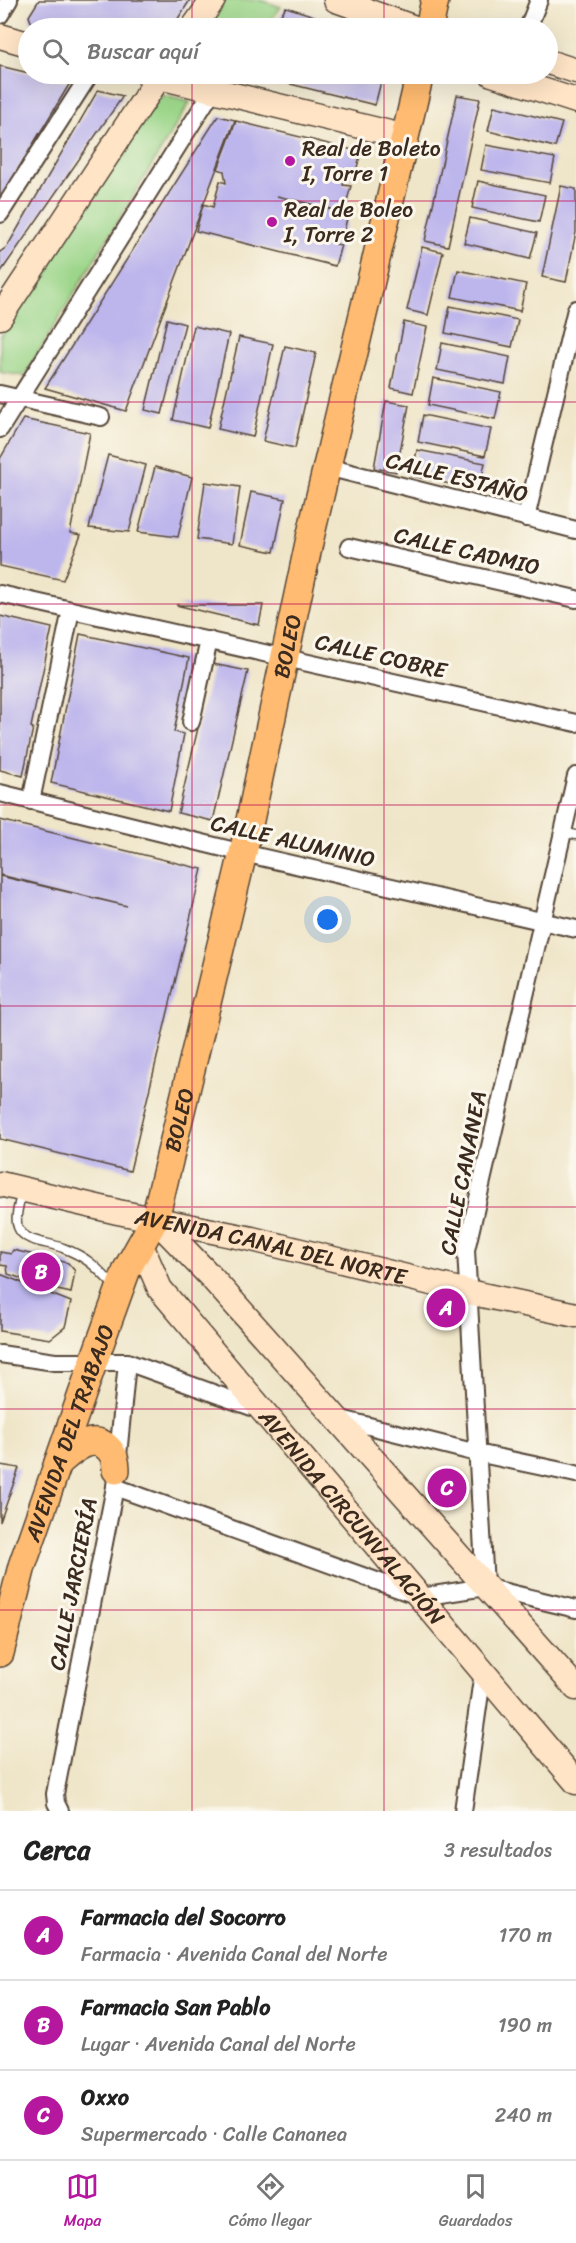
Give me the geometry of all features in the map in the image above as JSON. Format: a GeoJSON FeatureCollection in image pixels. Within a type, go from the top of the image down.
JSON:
{"type":"FeatureCollection","features":[{"type":"Feature","properties":{"kind":"main road"},"geometry":{"type":"LineString","coordinates":[[200,18],[213,0]]}},
{"type":"Feature","properties":{"kind":"main road"},"geometry":{"type":"LineString","coordinates":[[336,0],[387,18]]}},
{"type":"Feature","properties":{"kind":"main road"},"geometry":{"type":"LineString","coordinates":[[431,18],[435,0]]}},
{"type":"Feature","properties":{"kind":"main road"},"geometry":{"type":"LineString","coordinates":[[0,36],[18,41]]}},
{"type":"Feature","properties":{"kind":"main road"},"geometry":{"type":"LineString","coordinates":[[558,65],[576,71]]}},
{"type":"Feature","properties":{"kind":"main road"},"geometry":{"type":"LineString","coordinates":[[0,317],[149,84]]}},
{"type":"Feature","properties":{"kind":"main road"},"geometry":{"type":"LineString","coordinates":[[191,84],[406,137]]}},
{"type":"Feature","properties":{"kind":"main road","name":"BOLEO"},"geometry":{"type":"LineString","coordinates":[[155,1219],[243,853],[327,467],[418,84]]}},
{"type":"Feature","properties":{"kind":"main road"},"geometry":{"type":"LineString","coordinates":[[523,84],[576,101]]}},
{"type":"Feature","properties":{"kind":"main road","name":"AVENIDA CANAL DEL NORTE"},"geometry":{"type":"LineString","coordinates":[[11,1186],[252,1239],[468,1292],[576,1315]]}},
{"type":"Feature","properties":{"kind":"main road"},"geometry":{"type":"LineString","coordinates":[[155,1219],[212,1277],[576,1688]]}},
{"type":"Feature","properties":{"kind":"main road","name":"AVENIDA DEL TRABAJO"},"geometry":{"type":"LineString","coordinates":[[0,1653],[22,1566],[93,1363],[127,1269],[155,1219]]}},
{"type":"Feature","properties":{"kind":"main road","name":"AVENIDA CIRCUNVALACIÓN"},"geometry":{"type":"LineString","coordinates":[[141,1245],[160,1289],[576,1782]]}},
{"type":"Feature","properties":{"kind":"main road"},"geometry":{"type":"LineString","coordinates":[[58,1463],[78,1447],[94,1442],[102,1444],[110,1450],[115,1460],[115,1478]]}},
{"type":"Feature","properties":{"kind":"street"},"geometry":{"type":"LineString","coordinates":[[0,15],[9,0]]}},
{"type":"Feature","properties":{"kind":"street"},"geometry":{"type":"LineString","coordinates":[[532,18],[539,0]]}},
{"type":"Feature","properties":{"kind":"street"},"geometry":{"type":"LineString","coordinates":[[0,214],[84,84]]}},
{"type":"Feature","properties":{"kind":"street"},"geometry":{"type":"LineString","coordinates":[[0,429],[213,90]]}},
{"type":"Feature","properties":{"kind":"street"},"geometry":{"type":"LineString","coordinates":[[526,518],[576,309]]}},
{"type":"Feature","properties":{"kind":"street"},"geometry":{"type":"LineString","coordinates":[[0,394],[101,417]]}},
{"type":"Feature","properties":{"kind":"street","name":"CALLE ESTAÑO"},"geometry":{"type":"LineString","coordinates":[[327,467],[576,530]]}},
{"type":"Feature","properties":{"kind":"street","name":"CALLE CADMIO"},"geometry":{"type":"LineString","coordinates":[[349,547],[576,599]]}},
{"type":"Feature","properties":{"kind":"street","name":"CALLE COBRE"},"geometry":{"type":"LineString","coordinates":[[0,594],[576,723]]}},
{"type":"Feature","properties":{"kind":"street"},"geometry":{"type":"LineString","coordinates":[[31,801],[72,610]]}},
{"type":"Feature","properties":{"kind":"street"},"geometry":{"type":"LineString","coordinates":[[191,722],[209,640]]}},
{"type":"Feature","properties":{"kind":"street","name":"CALLE CANANEA"},"geometry":{"type":"LineString","coordinates":[[485,1587],[466,1250],[541,922],[569,833],[576,776]]}},
{"type":"Feature","properties":{"kind":"street","name":"CALLE ALUMINIO"},"geometry":{"type":"LineString","coordinates":[[0,794],[243,853],[576,929]]}},
{"type":"Feature","properties":{"kind":"street"},"geometry":{"type":"LineString","coordinates":[[0,1354],[56,1362],[127,1362],[265,1412]]}},
{"type":"Feature","properties":{"kind":"street","name":"CALLE JARCIERÍA"},"geometry":{"type":"LineString","coordinates":[[60,1811],[55,1794],[115,1478],[127,1362]]}},
{"type":"Feature","properties":{"kind":"street"},"geometry":{"type":"LineString","coordinates":[[337,1418],[477,1453],[576,1474]]}},
{"type":"Feature","properties":{"kind":"street"},"geometry":{"type":"LineString","coordinates":[[115,1478],[421,1597],[485,1587],[576,1609]]}},
{"type":"Feature","properties":{"kind":"street"},"geometry":{"type":"LineString","coordinates":[[463,1811],[483,1672]]}},
{"type":"Feature","properties":{"kind":"lane"},"geometry":{"type":"LineString","coordinates":[[11,1186],[16,1225],[21,1234],[30,1239],[61,1247],[90,1260],[119,1291]]}},
{"type":"Feature","properties":{"kind":"green space"},"geometry":{"type":"Polygon","coordinates":[[[224,0],[260,0],[281,7],[273,18],[212,18],[224,0]]]}},
{"type":"Feature","properties":{"kind":"green space"},"geometry":{"type":"Polygon","coordinates":[[[161,95],[190,102],[24,376],[0,372],[0,337],[161,95]]]}},
{"type":"Feature","properties":{"kind":"building"},"geometry":{"type":"Polygon","coordinates":[[[39,0],[190,0],[178,18],[30,18],[39,0]]]}},
{"type":"Feature","properties":{"kind":"building"},"geometry":{"type":"Polygon","coordinates":[[[286,7],[321,18],[279,18],[286,7]]]}},
{"type":"Feature","properties":{"kind":"building"},"geometry":{"type":"Polygon","coordinates":[[[0,66],[18,70],[18,84],[69,84],[0,199],[0,66]]]}},
{"type":"Feature","properties":{"kind":"building"},"geometry":{"type":"Polygon","coordinates":[[[290,84],[380,84],[375,105],[290,84]]]}},
{"type":"Feature","properties":{"kind":"building"},"geometry":{"type":"Polygon","coordinates":[[[98,90],[123,96],[0,273],[0,252],[7,247],[98,90]]]}},
{"type":"Feature","properties":{"kind":"building"},"geometry":{"type":"Polygon","coordinates":[[[457,95],[480,99],[448,246],[425,241],[457,95]]]}},
{"type":"Feature","properties":{"kind":"building"},"geometry":{"type":"Polygon","coordinates":[[[494,106],[562,123],[555,147],[488,131],[494,106]]]}},
{"type":"Feature","properties":{"kind":"building"},"geometry":{"type":"Polygon","coordinates":[[[218,116],[235,120],[126,411],[45,388],[218,116]]]}},
{"type":"Feature","properties":{"kind":"building"},"geometry":{"type":"Polygon","coordinates":[[[236,121],[361,152],[354,179],[346,176],[343,185],[351,186],[344,212],[277,196],[348,214],[344,231],[338,232],[335,244],[341,245],[335,266],[196,231],[203,204],[213,207],[220,181],[226,183],[224,171],[218,169],[236,121]]]}},
{"type":"Feature","properties":{"kind":"building"},"geometry":{"type":"Polygon","coordinates":[[[486,145],[555,158],[550,183],[481,170],[486,145]]]}},
{"type":"Feature","properties":{"kind":"building"},"geometry":{"type":"Polygon","coordinates":[[[478,181],[545,195],[539,222],[472,208],[478,181]]]}},
{"type":"Feature","properties":{"kind":"building"},"geometry":{"type":"Polygon","coordinates":[[[561,186],[576,189],[576,232],[566,282],[542,277],[561,186]]]}},
{"type":"Feature","properties":{"kind":"building"},"geometry":{"type":"Polygon","coordinates":[[[470,218],[537,233],[530,259],[464,243],[470,218]]]}},
{"type":"Feature","properties":{"kind":"building"},"geometry":{"type":"Polygon","coordinates":[[[422,247],[443,252],[428,315],[407,310],[422,247]]]}},
{"type":"Feature","properties":{"kind":"building"},"geometry":{"type":"Polygon","coordinates":[[[458,270],[526,284],[520,311],[452,297],[458,270]]]}},
{"type":"Feature","properties":{"kind":"building"},"geometry":{"type":"Polygon","coordinates":[[[450,306],[518,320],[512,347],[445,333],[450,306]]]}},
{"type":"Feature","properties":{"kind":"building"},"geometry":{"type":"Polygon","coordinates":[[[167,319],[185,324],[162,414],[145,410],[167,319]]]}},
{"type":"Feature","properties":{"kind":"building"},"geometry":{"type":"Polygon","coordinates":[[[404,322],[427,327],[413,393],[391,388],[404,322]]]}},
{"type":"Feature","properties":{"kind":"building"},"geometry":{"type":"Polygon","coordinates":[[[194,326],[229,334],[208,428],[173,420],[194,326]]]}},
{"type":"Feature","properties":{"kind":"building"},"geometry":{"type":"Polygon","coordinates":[[[239,337],[273,344],[253,437],[218,429],[239,337]]]}},
{"type":"Feature","properties":{"kind":"building"},"geometry":{"type":"Polygon","coordinates":[[[442,343],[510,357],[505,384],[437,370],[442,343]]]}},
{"type":"Feature","properties":{"kind":"building"},"geometry":{"type":"Polygon","coordinates":[[[285,346],[316,353],[295,448],[263,441],[285,346]]]}},
{"type":"Feature","properties":{"kind":"building"},"geometry":{"type":"Polygon","coordinates":[[[433,378],[501,392],[495,419],[428,405],[433,378]]]}},
{"type":"Feature","properties":{"kind":"building"},"geometry":{"type":"Polygon","coordinates":[[[386,401],[409,405],[396,472],[374,468],[386,401]]]}},
{"type":"Feature","properties":{"kind":"building"},"geometry":{"type":"Polygon","coordinates":[[[423,415],[491,429],[485,456],[418,442],[423,415]]]}},
{"type":"Feature","properties":{"kind":"building"},"geometry":{"type":"Polygon","coordinates":[[[23,419],[90,433],[70,533],[81,535],[63,580],[0,566],[0,459],[23,419]]]}},
{"type":"Feature","properties":{"kind":"building"},"geometry":{"type":"Polygon","coordinates":[[[417,450],[485,463],[479,490],[412,476],[417,450]]]}},
{"type":"Feature","properties":{"kind":"building"},"geometry":{"type":"Polygon","coordinates":[[[108,455],[146,465],[129,532],[89,528],[108,455]]]}},
{"type":"Feature","properties":{"kind":"building"},"geometry":{"type":"Polygon","coordinates":[[[155,467],[192,477],[178,537],[138,532],[155,467]]]}},
{"type":"Feature","properties":{"kind":"building"},"geometry":{"type":"Polygon","coordinates":[[[205,482],[240,487],[232,544],[197,539],[205,482]]]}},
{"type":"Feature","properties":{"kind":"building"},"geometry":{"type":"Polygon","coordinates":[[[251,492],[285,499],[274,552],[240,545],[251,492]]]}},
{"type":"Feature","properties":{"kind":"building"},"geometry":{"type":"Polygon","coordinates":[[[176,605],[263,605],[259,625],[176,605]]]}},
{"type":"Feature","properties":{"kind":"building"},"geometry":{"type":"Polygon","coordinates":[[[0,616],[52,628],[23,776],[0,770],[0,616]]]}},
{"type":"Feature","properties":{"kind":"building"},"geometry":{"type":"Polygon","coordinates":[[[80,634],[189,658],[174,732],[184,734],[169,811],[51,783],[80,634]]]}},
{"type":"Feature","properties":{"kind":"building"},"geometry":{"type":"Polygon","coordinates":[[[213,664],[248,671],[213,821],[178,813],[213,664]]]}},
{"type":"Feature","properties":{"kind":"building"},"geometry":{"type":"Polygon","coordinates":[[[0,820],[202,869],[130,1171],[0,1139],[0,876],[127,906],[0,875],[0,820]]]}},
{"type":"Feature","properties":{"kind":"building"},"geometry":{"type":"Polygon","coordinates":[[[13,1250],[68,1263],[75,1271],[71,1293],[8,1274],[7,1266],[0,1265],[0,1252],[11,1254],[13,1250]]]}},
{"type":"Feature","properties":{"kind":"building"},"geometry":{"type":"Polygon","coordinates":[[[0,1274],[71,1302],[65,1327],[50,1339],[0,1331],[0,1274]]]}},
{"type":"Feature","properties":{"kind":"building"},"geometry":{"type":"Polygon","coordinates":[[[0,1465],[19,1468],[0,1522],[0,1465]]]}},
{"type":"Feature","properties":{"kind":"place","name":"Real de Boleto I, Torre 1"},"geometry":{"type":"Point","coordinates":[290,161]}},
{"type":"Feature","properties":{"kind":"place","name":"Real de Boleo I, Torre 2"},"geometry":{"type":"Point","coordinates":[272,222]}},
{"type":"Feature","properties":{"kind":"place","name":"Farmacia San Pablo"},"geometry":{"type":"Point","coordinates":[41,1272]}},
{"type":"Feature","properties":{"kind":"place","name":"Farmacia del Socorro"},"geometry":{"type":"Point","coordinates":[446,1308]}},
{"type":"Feature","properties":{"kind":"place","name":"Oxxo"},"geometry":{"type":"Point","coordinates":[447,1488]}}]}
